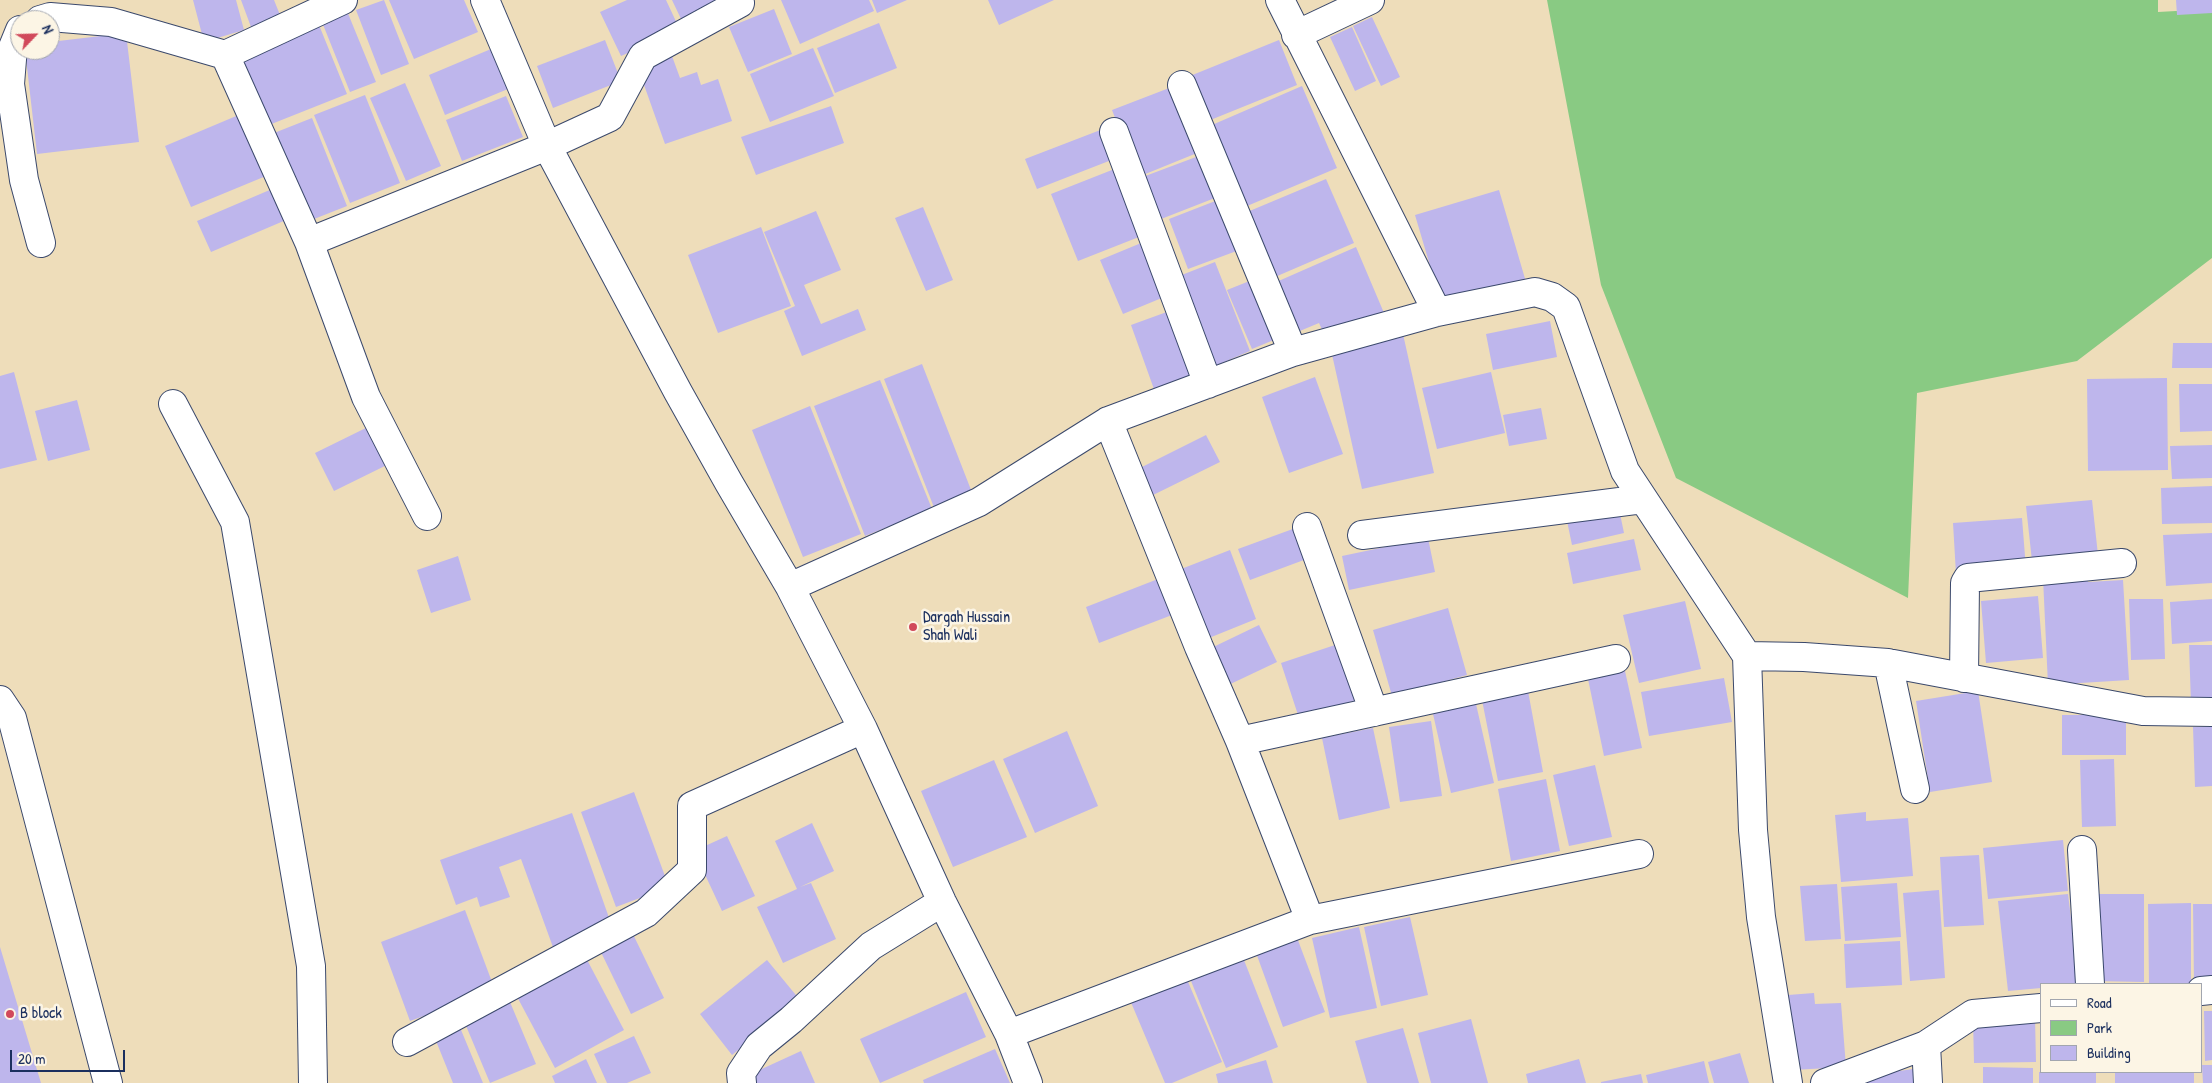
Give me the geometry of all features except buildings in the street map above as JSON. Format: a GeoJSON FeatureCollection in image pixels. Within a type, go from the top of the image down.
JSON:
{"type":"FeatureCollection","features":[{"type":"Feature","properties":{"kind":"street"},"geometry":{"type":"LineString","coordinates":[[60,18],[111,22],[225,55],[343,0]]}},
{"type":"Feature","properties":{"kind":"street"},"geometry":{"type":"LineString","coordinates":[[485,0],[547,146],[687,408],[790,586],[863,729],[942,902],[1009,1034],[1028,1083]]}},
{"type":"Feature","properties":{"kind":"street"},"geometry":{"type":"LineString","coordinates":[[1280,0],[1437,312]]}},
{"type":"Feature","properties":{"kind":"street"},"geometry":{"type":"LineString","coordinates":[[1296,34],[1370,0]]}},
{"type":"Feature","properties":{"kind":"street"},"geometry":{"type":"LineString","coordinates":[[309,242],[547,146],[610,117],[643,56],[740,3]]}},
{"type":"Feature","properties":{"kind":"street"},"geometry":{"type":"LineString","coordinates":[[225,55],[309,242],[366,397],[427,516]]}},
{"type":"Feature","properties":{"kind":"street"},"geometry":{"type":"LineString","coordinates":[[12,60],[10,84],[24,180],[40,243]]}},
{"type":"Feature","properties":{"kind":"street"},"geometry":{"type":"LineString","coordinates":[[1182,85],[1293,352]]}},
{"type":"Feature","properties":{"kind":"street"},"geometry":{"type":"LineString","coordinates":[[1114,132],[1208,384]]}},
{"type":"Feature","properties":{"kind":"street"},"geometry":{"type":"LineString","coordinates":[[790,586],[979,502],[1108,421],[1293,352],[1437,312],[1534,292],[1552,297],[1566,308],[1625,471],[1747,656],[1753,830],[1760,907],[1788,1083]]}},
{"type":"Feature","properties":{"kind":"street"},"geometry":{"type":"LineString","coordinates":[[173,404],[235,522],[311,966],[313,1083]]}},
{"type":"Feature","properties":{"kind":"street"},"geometry":{"type":"LineString","coordinates":[[1108,421],[1199,647],[1240,741],[1310,920]]}},
{"type":"Feature","properties":{"kind":"street"},"geometry":{"type":"LineString","coordinates":[[1362,535],[1643,499]]}},
{"type":"Feature","properties":{"kind":"street"},"geometry":{"type":"LineString","coordinates":[[1306,527],[1374,712]]}},
{"type":"Feature","properties":{"kind":"street"},"geometry":{"type":"LineString","coordinates":[[1964,678],[1965,583],[1968,578],[2122,564]]}},
{"type":"Feature","properties":{"kind":"street"},"geometry":{"type":"LineString","coordinates":[[1747,656],[1804,657],[1888,663],[2143,711],[2212,712]]}},
{"type":"Feature","properties":{"kind":"street"},"geometry":{"type":"LineString","coordinates":[[1240,741],[1616,659]]}},
{"type":"Feature","properties":{"kind":"street"},"geometry":{"type":"LineString","coordinates":[[1888,663],[1916,789]]}},
{"type":"Feature","properties":{"kind":"street"},"geometry":{"type":"LineString","coordinates":[[0,700],[12,718],[108,1083]]}},
{"type":"Feature","properties":{"kind":"street"},"geometry":{"type":"LineString","coordinates":[[407,1042],[646,913],[692,870],[692,806],[863,729]]}},
{"type":"Feature","properties":{"kind":"street"},"geometry":{"type":"LineString","coordinates":[[2082,850],[2090,983]]}},
{"type":"Feature","properties":{"kind":"street"},"geometry":{"type":"LineString","coordinates":[[1009,1034],[1310,920],[1639,854]]}},
{"type":"Feature","properties":{"kind":"street"},"geometry":{"type":"LineString","coordinates":[[742,1083],[741,1073],[759,1046],[791,1020],[871,946],[942,902]]}},
{"type":"Feature","properties":{"kind":"street"},"geometry":{"type":"LineString","coordinates":[[1824,1083],[1926,1045],[1973,1014],[2040,1008]]}},
{"type":"Feature","properties":{"kind":"street"},"geometry":{"type":"LineString","coordinates":[[1926,1045],[1928,1083]]}},
{"type":"Feature","properties":{"kind":"green space"},"geometry":{"type":"Polygon","coordinates":[[[1547,0],[2158,0],[2158,12],[2212,9],[2212,258],[2077,361],[1917,393],[1908,598],[1676,478],[1601,285],[1547,0]]]}},
{"type":"Feature","properties":{"kind":"place","name":"Dargah Hussain Shah Wali"},"geometry":{"type":"Point","coordinates":[913,627]}},
{"type":"Feature","properties":{"kind":"place","name":"B block"},"geometry":{"type":"Point","coordinates":[10,1014]}}]}
